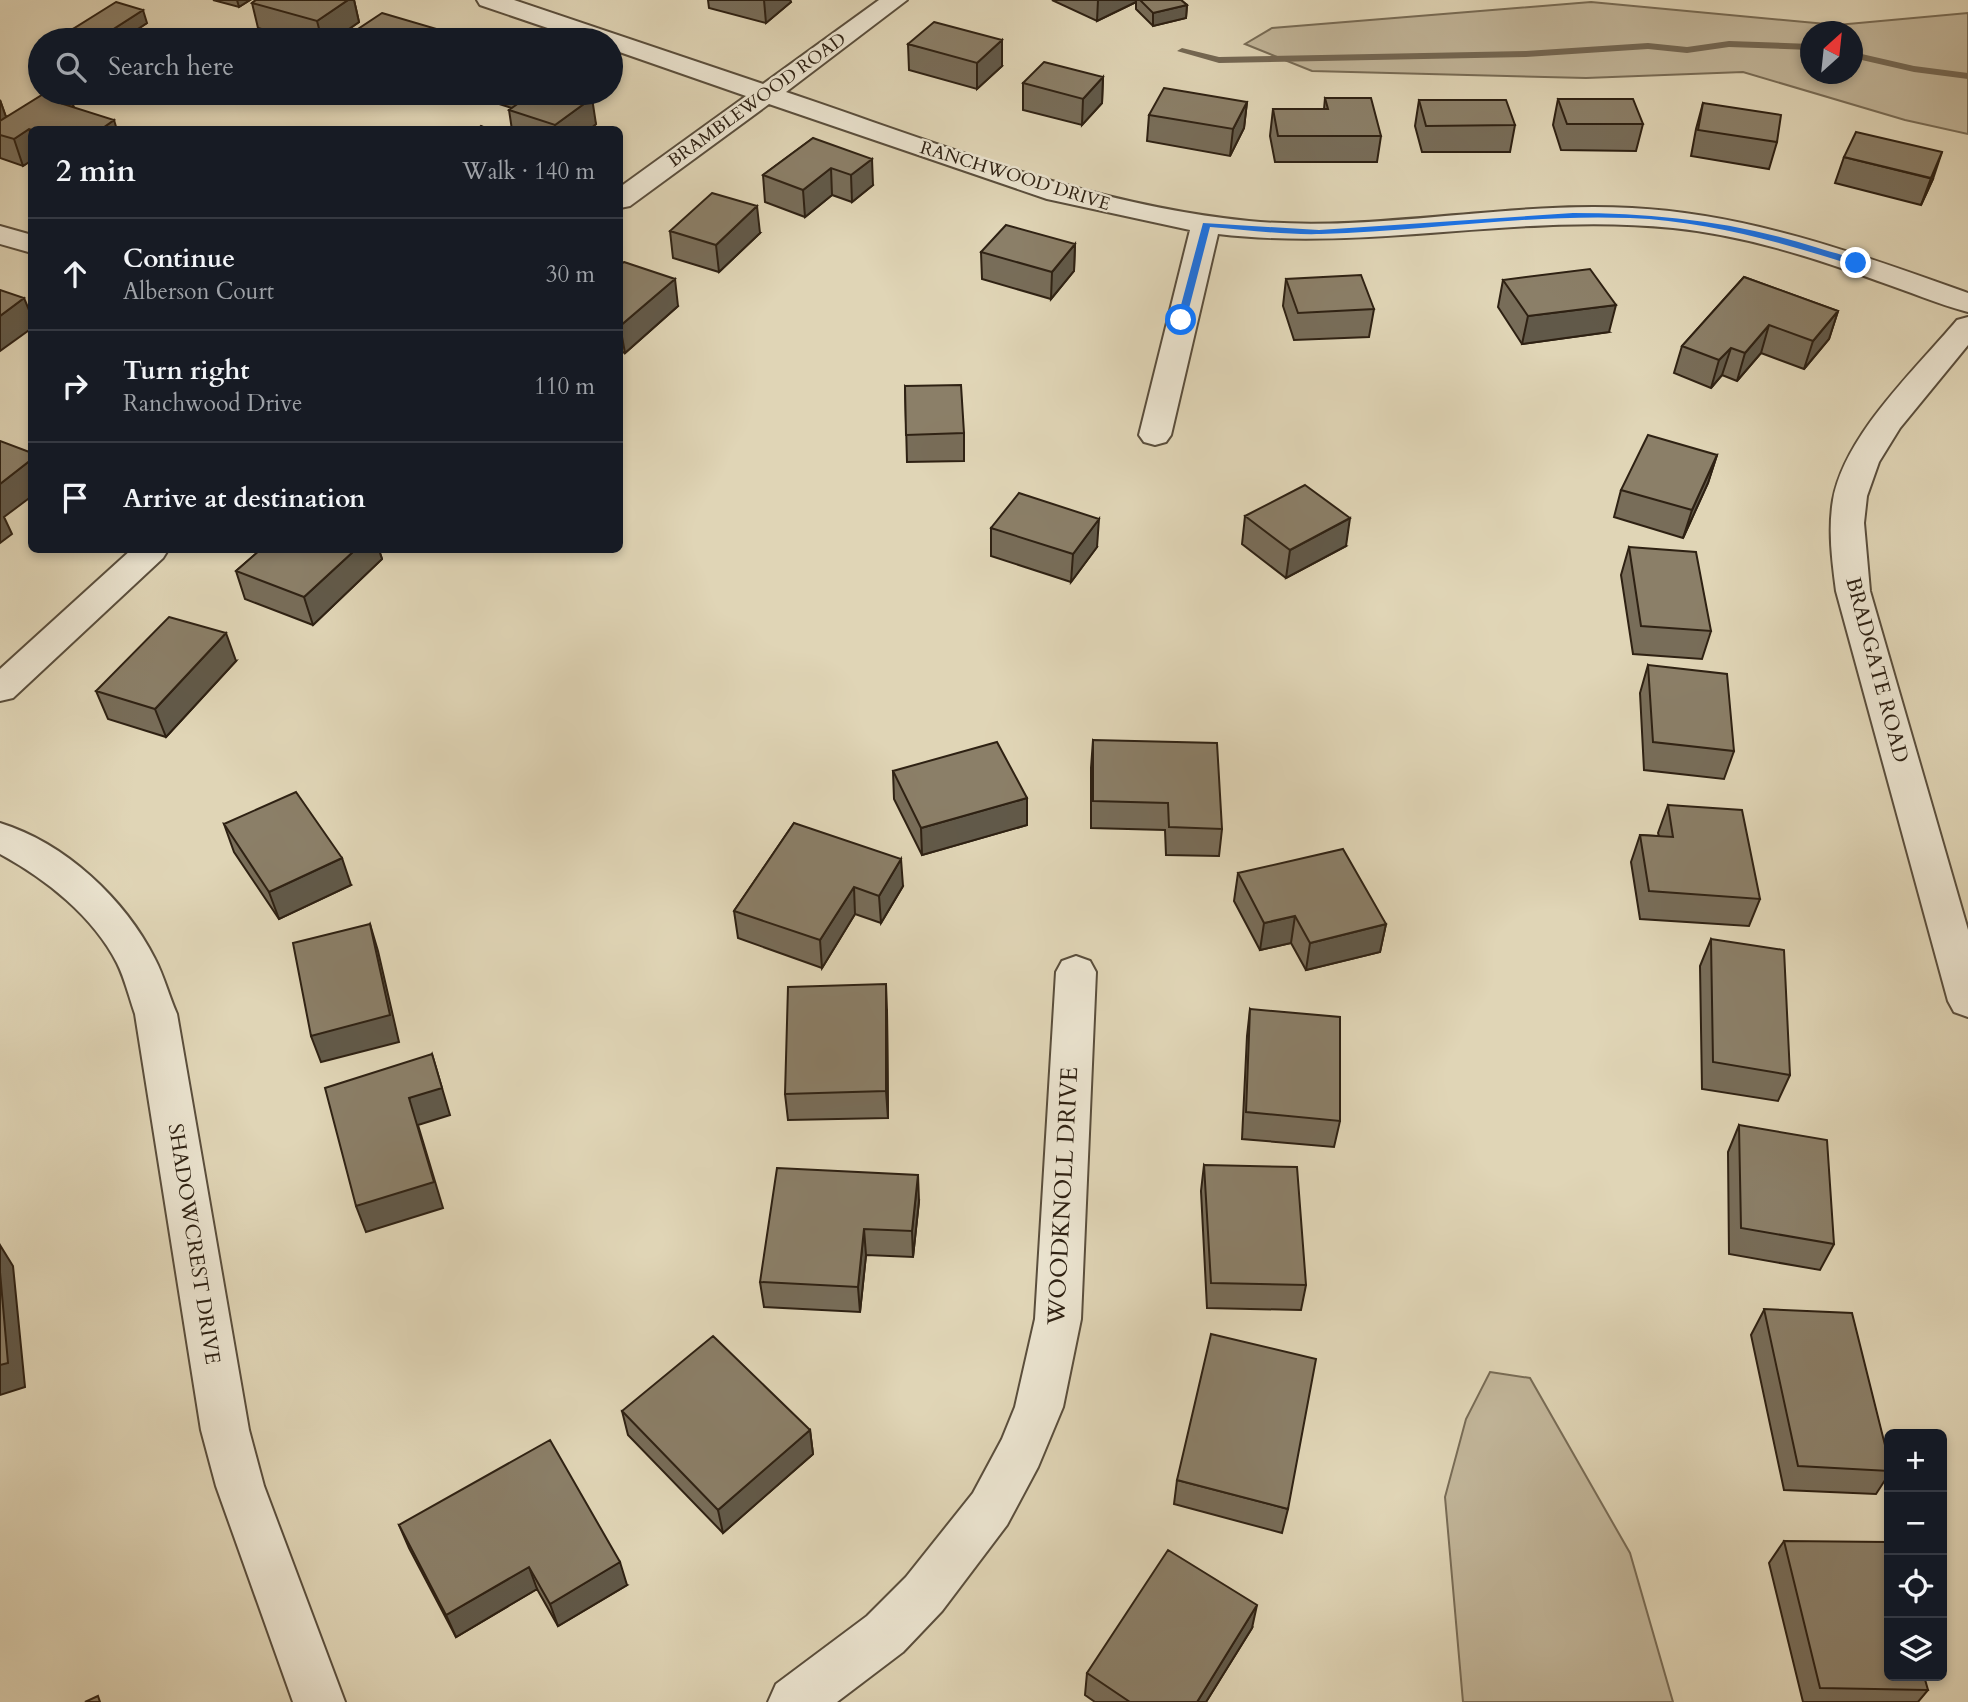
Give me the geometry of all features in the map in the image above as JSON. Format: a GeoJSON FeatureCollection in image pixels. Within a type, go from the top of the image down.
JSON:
{"type":"FeatureCollection","features":[{"type":"Feature","properties":{"kind":"street","name":"RANCHWOOD DRIVE"},"geometry":{"type":"LineString","coordinates":[[489,0],[571,28]]}},
{"type":"Feature","properties":{"kind":"street","name":"BRAMBLEWOOD ROAD"},"geometry":{"type":"LineString","coordinates":[[623,198],[895,0]]}},
{"type":"Feature","properties":{"kind":"street","name":"RANCHWOOD DRIVE"},"geometry":{"type":"LineString","coordinates":[[623,46],[1057,193],[1131,212],[1206,225],[1319,232],[1573,216],[1631,216],[1692,221],[1791,242],[1968,303]]}},
{"type":"Feature","properties":{"kind":"street"},"geometry":{"type":"LineString","coordinates":[[1154,435],[1206,225]]}},
{"type":"Feature","properties":{"kind":"street"},"geometry":{"type":"LineString","coordinates":[[0,235],[28,243]]}},
{"type":"Feature","properties":{"kind":"street","name":"BRADGATE ROAD"},"geometry":{"type":"LineString","coordinates":[[1966,986],[1853,591],[1846,535],[1854,485],[1875,440],[1968,326]]}},
{"type":"Feature","properties":{"kind":"street"},"geometry":{"type":"LineString","coordinates":[[0,689],[147,553]]}},
{"type":"Feature","properties":{"kind":"street","name":"SHADOWCREST DRIVE"},"geometry":{"type":"LineString","coordinates":[[0,837],[37,855],[97,905],[133,955],[156,1014],[225,1430],[240,1486],[319,1702]]}},
{"type":"Feature","properties":{"kind":"street","name":"WOODKNOLL DRIVE"},"geometry":{"type":"LineString","coordinates":[[794,1702],[885,1634],[924,1594],[990,1509],[1021,1451],[1039,1406],[1058,1319],[1076,972]]}},
{"type":"Feature","properties":{"kind":"shaded area"},"geometry":{"type":"Polygon","coordinates":[[[1591,2],[1800,22],[1800,84],[1863,84],[1863,23],[1968,13],[1968,134],[1905,120],[1743,72],[1586,78],[1312,71],[1245,44],[1272,28],[1591,2]]]}},
{"type":"Feature","properties":{"kind":"shaded area"},"geometry":{"type":"Polygon","coordinates":[[[1490,1372],[1530,1378],[1630,1553],[1673,1702],[1463,1702],[1445,1497],[1466,1419],[1490,1372]]]}},
{"type":"Feature","properties":{"kind":"building"},"geometry":{"type":"Polygon","coordinates":[[[256,0],[348,0],[317,21],[252,3],[256,0]]]}},
{"type":"Feature","properties":{"kind":"building"},"geometry":{"type":"Polygon","coordinates":[[[1140,0],[1181,0],[1187,5],[1153,13],[1140,0]]]}},
{"type":"Feature","properties":{"kind":"building"},"geometry":{"type":"Polygon","coordinates":[[[116,2],[143,10],[115,28],[75,28],[116,2]]]}},
{"type":"Feature","properties":{"kind":"building"},"geometry":{"type":"Polygon","coordinates":[[[382,13],[433,28],[360,28],[382,13]]]}},
{"type":"Feature","properties":{"kind":"building"},"geometry":{"type":"Polygon","coordinates":[[[934,22],[1002,40],[977,63],[908,44],[934,22]]]}},
{"type":"Feature","properties":{"kind":"building"},"geometry":{"type":"Polygon","coordinates":[[[1044,62],[1103,77],[1083,99],[1023,83],[1044,62]]]}},
{"type":"Feature","properties":{"kind":"building"},"geometry":{"type":"Polygon","coordinates":[[[1164,88],[1247,102],[1233,129],[1149,115],[1164,88]]]}},
{"type":"Feature","properties":{"kind":"building"},"geometry":{"type":"Polygon","coordinates":[[[1325,98],[1371,98],[1381,136],[1278,136],[1273,109],[1328,109],[1325,98]]]}},
{"type":"Feature","properties":{"kind":"building"},"geometry":{"type":"Polygon","coordinates":[[[1558,99],[1633,99],[1643,124],[1567,124],[1558,99]]]}},
{"type":"Feature","properties":{"kind":"building"},"geometry":{"type":"Polygon","coordinates":[[[1419,100],[1506,100],[1515,125],[1426,126],[1419,100]]]}},
{"type":"Feature","properties":{"kind":"building"},"geometry":{"type":"Polygon","coordinates":[[[1703,103],[1781,115],[1777,142],[1698,130],[1703,103]]]}},
{"type":"Feature","properties":{"kind":"building"},"geometry":{"type":"Polygon","coordinates":[[[28,104],[66,105],[114,120],[106,126],[28,126],[28,130],[14,139],[0,135],[0,121],[28,104]]]}},
{"type":"Feature","properties":{"kind":"building"},"geometry":{"type":"Polygon","coordinates":[[[516,105],[582,105],[555,125],[509,110],[516,105]]]}},
{"type":"Feature","properties":{"kind":"building"},"geometry":{"type":"Polygon","coordinates":[[[1856,132],[1942,152],[1931,178],[1844,157],[1856,132]]]}},
{"type":"Feature","properties":{"kind":"building"},"geometry":{"type":"Polygon","coordinates":[[[813,138],[872,159],[851,175],[831,168],[803,190],[763,175],[813,138]]]}},
{"type":"Feature","properties":{"kind":"building"},"geometry":{"type":"Polygon","coordinates":[[[712,193],[757,206],[716,245],[670,231],[712,193]]]}},
{"type":"Feature","properties":{"kind":"building"},"geometry":{"type":"Polygon","coordinates":[[[1006,225],[1075,244],[1052,272],[981,252],[1006,225]]]}},
{"type":"Feature","properties":{"kind":"building"},"geometry":{"type":"Polygon","coordinates":[[[623,263],[675,279],[623,323],[623,263]]]}},
{"type":"Feature","properties":{"kind":"building"},"geometry":{"type":"Polygon","coordinates":[[[1590,269],[1616,305],[1528,316],[1503,280],[1590,269]]]}},
{"type":"Feature","properties":{"kind":"building"},"geometry":{"type":"Polygon","coordinates":[[[1361,275],[1374,309],[1298,313],[1286,279],[1361,275]]]}},
{"type":"Feature","properties":{"kind":"building"},"geometry":{"type":"Polygon","coordinates":[[[1744,277],[1838,311],[1813,341],[1769,325],[1745,353],[1731,348],[1719,360],[1682,346],[1744,277]]]}},
{"type":"Feature","properties":{"kind":"building"},"geometry":{"type":"Polygon","coordinates":[[[0,290],[24,298],[0,316],[0,290]]]}},
{"type":"Feature","properties":{"kind":"building"},"geometry":{"type":"Polygon","coordinates":[[[961,385],[964,433],[906,435],[905,386],[961,385]]]}},
{"type":"Feature","properties":{"kind":"building"},"geometry":{"type":"Polygon","coordinates":[[[1648,435],[1717,455],[1692,510],[1621,490],[1648,435]]]}},
{"type":"Feature","properties":{"kind":"building"},"geometry":{"type":"Polygon","coordinates":[[[0,441],[28,452],[28,462],[0,484],[0,441]]]}},
{"type":"Feature","properties":{"kind":"building"},"geometry":{"type":"Polygon","coordinates":[[[1305,485],[1350,518],[1290,550],[1245,516],[1305,485]]]}},
{"type":"Feature","properties":{"kind":"building"},"geometry":{"type":"Polygon","coordinates":[[[1019,493],[1099,519],[1073,554],[991,528],[1019,493]]]}},
{"type":"Feature","properties":{"kind":"building"},"geometry":{"type":"Polygon","coordinates":[[[1629,547],[1696,552],[1711,631],[1641,626],[1629,547]]]}},
{"type":"Feature","properties":{"kind":"building"},"geometry":{"type":"Polygon","coordinates":[[[257,553],[352,553],[304,597],[236,571],[257,553]]]}},
{"type":"Feature","properties":{"kind":"building"},"geometry":{"type":"Polygon","coordinates":[[[169,617],[226,633],[155,709],[96,691],[169,617]]]}},
{"type":"Feature","properties":{"kind":"building"},"geometry":{"type":"Polygon","coordinates":[[[1648,665],[1727,674],[1734,751],[1653,742],[1648,665]]]}},
{"type":"Feature","properties":{"kind":"building"},"geometry":{"type":"Polygon","coordinates":[[[1093,740],[1217,743],[1222,829],[1169,827],[1168,803],[1093,801],[1093,740]]]}},
{"type":"Feature","properties":{"kind":"building"},"geometry":{"type":"Polygon","coordinates":[[[997,742],[1027,798],[921,828],[893,771],[997,742]]]}},
{"type":"Feature","properties":{"kind":"building"},"geometry":{"type":"Polygon","coordinates":[[[296,792],[342,858],[269,892],[224,824],[296,792]]]}},
{"type":"Feature","properties":{"kind":"building"},"geometry":{"type":"Polygon","coordinates":[[[1668,805],[1742,810],[1760,899],[1649,891],[1640,835],[1673,837],[1668,805]]]}},
{"type":"Feature","properties":{"kind":"building"},"geometry":{"type":"Polygon","coordinates":[[[794,823],[901,859],[879,896],[854,887],[820,940],[734,911],[794,823]]]}},
{"type":"Feature","properties":{"kind":"building"},"geometry":{"type":"Polygon","coordinates":[[[1343,849],[1386,924],[1310,943],[1295,916],[1264,923],[1238,873],[1343,849]]]}},
{"type":"Feature","properties":{"kind":"building"},"geometry":{"type":"Polygon","coordinates":[[[370,924],[390,1015],[311,1036],[293,943],[370,924]]]}},
{"type":"Feature","properties":{"kind":"building"},"geometry":{"type":"Polygon","coordinates":[[[1711,939],[1784,950],[1790,1075],[1713,1062],[1711,939]]]}},
{"type":"Feature","properties":{"kind":"building"},"geometry":{"type":"Polygon","coordinates":[[[886,984],[886,1091],[785,1094],[788,987],[886,984]]]}},
{"type":"Feature","properties":{"kind":"building"},"geometry":{"type":"Polygon","coordinates":[[[1250,1009],[1340,1017],[1340,1121],[1246,1112],[1250,1009]]]}},
{"type":"Feature","properties":{"kind":"building"},"geometry":{"type":"Polygon","coordinates":[[[432,1054],[442,1088],[409,1098],[434,1182],[356,1206],[325,1088],[432,1054]]]}},
{"type":"Feature","properties":{"kind":"building"},"geometry":{"type":"Polygon","coordinates":[[[1739,1125],[1827,1140],[1834,1244],[1741,1228],[1739,1125]]]}},
{"type":"Feature","properties":{"kind":"building"},"geometry":{"type":"Polygon","coordinates":[[[1204,1165],[1297,1167],[1306,1285],[1211,1283],[1204,1165]]]}},
{"type":"Feature","properties":{"kind":"building"},"geometry":{"type":"Polygon","coordinates":[[[777,1168],[918,1175],[912,1231],[864,1229],[858,1287],[760,1282],[777,1168]]]}},
{"type":"Feature","properties":{"kind":"building"},"geometry":{"type":"Polygon","coordinates":[[[0,1272],[8,1363],[0,1365],[0,1272]]]}},
{"type":"Feature","properties":{"kind":"building"},"geometry":{"type":"Polygon","coordinates":[[[1764,1309],[1852,1313],[1884,1441],[1884,1471],[1798,1466],[1764,1309]]]}},
{"type":"Feature","properties":{"kind":"building"},"geometry":{"type":"Polygon","coordinates":[[[1211,1334],[1316,1359],[1288,1509],[1177,1480],[1211,1334]]]}},
{"type":"Feature","properties":{"kind":"building"},"geometry":{"type":"Polygon","coordinates":[[[713,1336],[810,1430],[718,1510],[622,1411],[713,1336]]]}},
{"type":"Feature","properties":{"kind":"building"},"geometry":{"type":"Polygon","coordinates":[[[550,1440],[620,1562],[550,1604],[529,1567],[446,1615],[399,1525],[550,1440]]]}},
{"type":"Feature","properties":{"kind":"building"},"geometry":{"type":"Polygon","coordinates":[[[1784,1541],[1884,1542],[1884,1681],[1925,1681],[1928,1690],[1820,1688],[1784,1541]]]}},
{"type":"Feature","properties":{"kind":"building"},"geometry":{"type":"Polygon","coordinates":[[[1168,1550],[1257,1605],[1197,1702],[1130,1702],[1087,1673],[1168,1550]]]}},
{"type":"Feature","properties":{"kind":"building"},"geometry":{"type":"Polygon","coordinates":[[[98,1696],[100,1702],[85,1702],[98,1696]]]}},
{"type":"Feature","properties":{"kind":"waterway"},"geometry":{"type":"LineString","coordinates":[[1182,51],[1219,60],[1526,54],[1648,46],[1687,50],[1729,44],[1800,47]]}},
{"type":"Feature","properties":{"kind":"waterway"},"geometry":{"type":"LineString","coordinates":[[1863,57],[1914,69],[1968,76]]}},
{"type":"Feature","properties":{"kind":"route"},"geometry":{"type":"LineString","coordinates":[[1181,320],[1206,225],[1251,230],[1319,232],[1573,216],[1631,216],[1726,227],[1791,242],[1856,263]]}}]}
